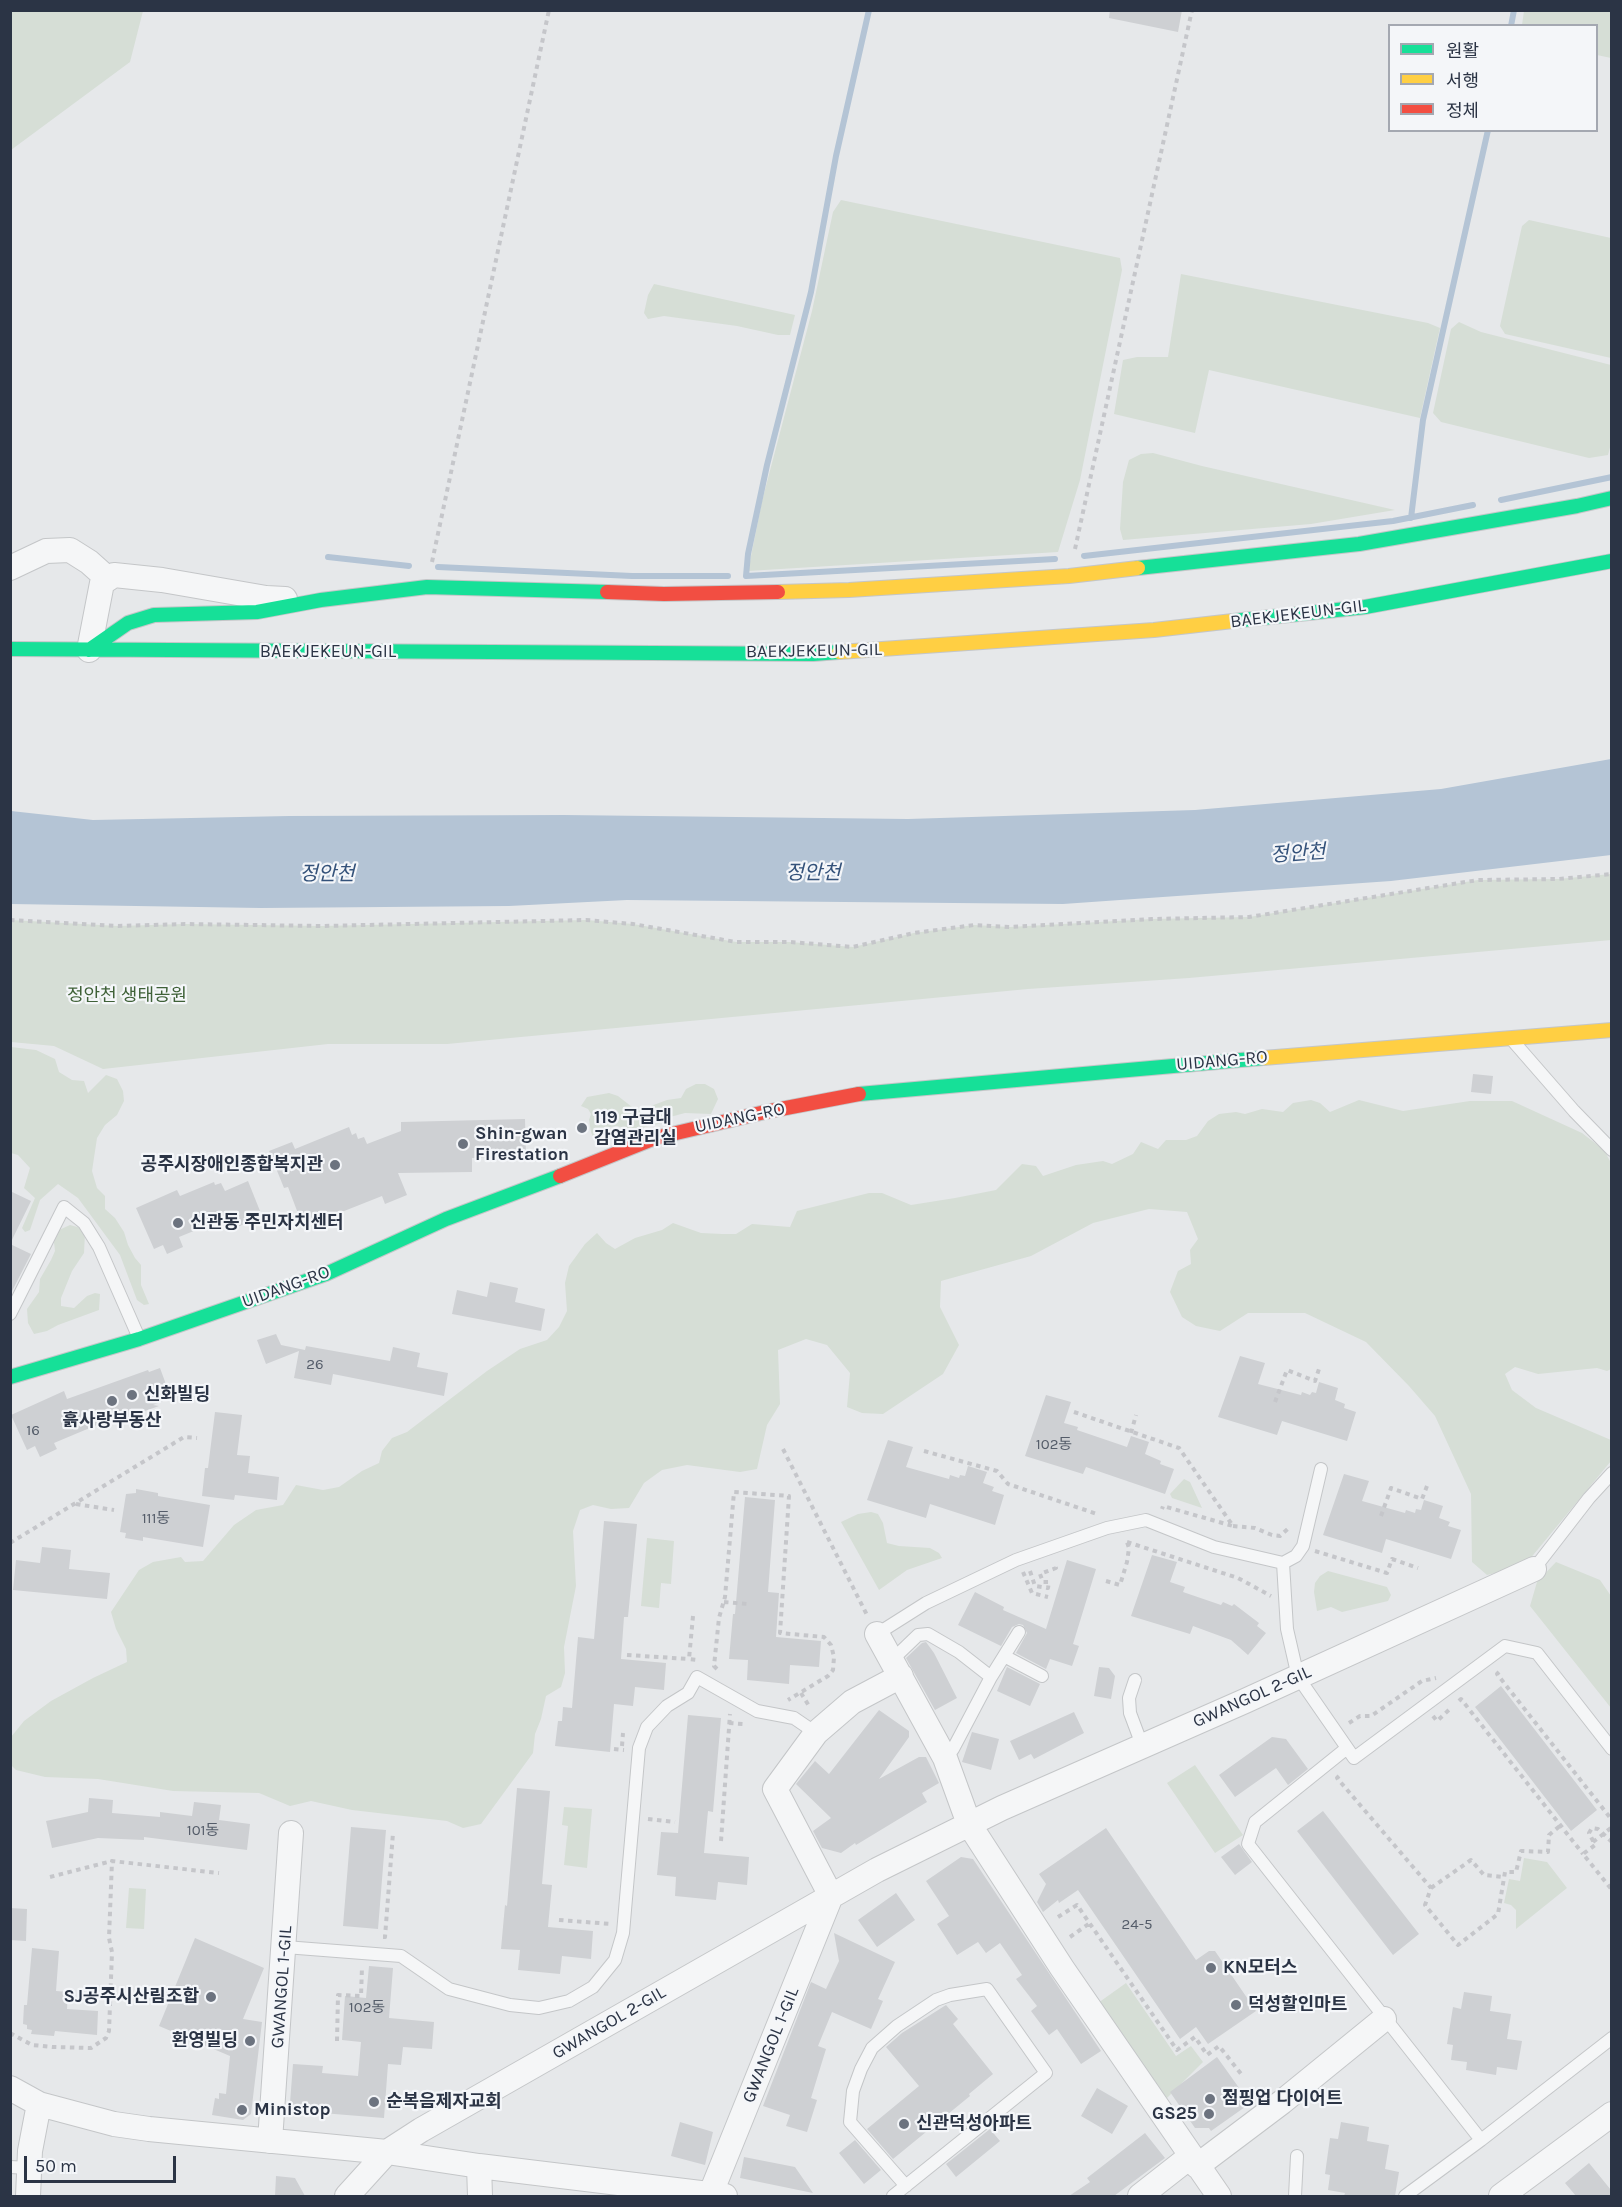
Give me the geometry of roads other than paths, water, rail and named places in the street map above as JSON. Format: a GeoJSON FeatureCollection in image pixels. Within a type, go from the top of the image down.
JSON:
{"type":"FeatureCollection","features":[{"type":"Feature","properties":{"kind":"main road"},"geometry":{"type":"LineString","coordinates":[[89,650],[128,623],[154,615],[257,612],[321,600],[427,587],[664,594],[849,590],[1069,576],[1359,544],[1611,498]]}},
{"type":"Feature","properties":{"kind":"main road","name":"BAEKJEKEUN-GIL"},"geometry":{"type":"LineString","coordinates":[[10,649],[813,654],[1154,630],[1365,607],[1611,561]]}},
{"type":"Feature","properties":{"kind":"main road","name":"UIDANG-RO"},"geometry":{"type":"LineString","coordinates":[[10,1377],[139,1339],[326,1274],[446,1219],[655,1138],[765,1112],[873,1093],[1611,1030]]}},
{"type":"Feature","properties":{"kind":"street"},"geometry":{"type":"LineString","coordinates":[[10,568],[46,551],[70,550],[89,562],[108,579]]}},
{"type":"Feature","properties":{"kind":"street"},"geometry":{"type":"LineString","coordinates":[[89,650],[102,583],[114,575],[266,598],[321,600]]}},
{"type":"Feature","properties":{"kind":"street","name":"GWANGOL 2-GIL"},"geometry":{"type":"LineString","coordinates":[[387,2152],[421,2130],[896,1860],[1142,1745],[1298,1677],[1534,1569]]}},
{"type":"Feature","properties":{"kind":"street"},"geometry":{"type":"LineString","coordinates":[[877,1634],[945,1758],[969,1824],[1062,1968],[1219,2196]]}},
{"type":"Feature","properties":{"kind":"street"},"geometry":{"type":"LineString","coordinates":[[831,1896],[775,1789],[816,1733],[896,1668]]}},
{"type":"Feature","properties":{"kind":"street","name":"GWANGOL 1-GIL"},"geometry":{"type":"LineString","coordinates":[[270,2141],[291,1833]]}},
{"type":"Feature","properties":{"kind":"street","name":"GWANGOL 1-GIL"},"geometry":{"type":"LineString","coordinates":[[10,2088],[39,2104],[114,2124],[387,2152],[479,2166],[718,2195],[831,1896]]}},
{"type":"Feature","properties":{"kind":"street"},"geometry":{"type":"LineString","coordinates":[[1140,2196],[1282,2102],[1384,2019]]}},
{"type":"Feature","properties":{"kind":"street"},"geometry":{"type":"LineString","coordinates":[[28,2196],[20,2167],[39,2104]]}},
{"type":"Feature","properties":{"kind":"street"},"geometry":{"type":"LineString","coordinates":[[1501,2196],[1611,2114]]}},
{"type":"Feature","properties":{"kind":"street"},"geometry":{"type":"LineString","coordinates":[[347,2196],[387,2152]]}},
{"type":"Feature","properties":{"kind":"street"},"geometry":{"type":"LineString","coordinates":[[479,2166],[480,2196]]}},
{"type":"Feature","properties":{"kind":"lane"},"geometry":{"type":"LineString","coordinates":[[1511,1038],[1611,1150]]}},
{"type":"Feature","properties":{"kind":"lane"},"geometry":{"type":"LineString","coordinates":[[10,1314],[64,1207],[84,1223],[99,1247],[139,1339]]}},
{"type":"Feature","properties":{"kind":"lane"},"geometry":{"type":"LineString","coordinates":[[877,1634],[926,1604],[1016,1560],[1107,1528],[1146,1520],[1214,1547],[1283,1563],[1296,1556],[1303,1546],[1321,1469]]}},
{"type":"Feature","properties":{"kind":"lane"},"geometry":{"type":"LineString","coordinates":[[1534,1569],[1611,1473]]}},
{"type":"Feature","properties":{"kind":"lane"},"geometry":{"type":"LineString","coordinates":[[1283,1563],[1287,1629],[1298,1677],[1354,1758],[1505,1646],[1537,1653],[1611,1749]]}},
{"type":"Feature","properties":{"kind":"lane"},"geometry":{"type":"LineString","coordinates":[[945,1758],[953,1749],[991,1677],[1019,1632]]}},
{"type":"Feature","properties":{"kind":"lane"},"geometry":{"type":"LineString","coordinates":[[896,1668],[918,1635],[928,1634],[960,1652],[991,1677]]}},
{"type":"Feature","properties":{"kind":"lane"},"geometry":{"type":"LineString","coordinates":[[1004,1656],[1042,1676]]}},
{"type":"Feature","properties":{"kind":"lane"},"geometry":{"type":"LineString","coordinates":[[285,1947],[400,1956],[449,1989],[510,2005],[538,2008],[570,2001],[594,1987],[615,1960],[623,1933],[639,1748],[646,1727],[667,1706],[688,1693],[697,1677],[757,1711],[794,1718],[816,1733]]}},
{"type":"Feature","properties":{"kind":"lane"},"geometry":{"type":"LineString","coordinates":[[1135,1680],[1129,1698],[1130,1713],[1142,1745]]}},
{"type":"Feature","properties":{"kind":"lane"},"geometry":{"type":"LineString","coordinates":[[1347,1748],[1255,1822],[1248,1844],[1481,2140]]}},
{"type":"Feature","properties":{"kind":"lane"},"geometry":{"type":"LineString","coordinates":[[893,2196],[906,2186],[1046,2073],[987,1989],[950,1995],[936,2000],[897,2026],[872,2048],[861,2070],[854,2091],[850,2122],[906,2186]]}},
{"type":"Feature","properties":{"kind":"lane"},"geometry":{"type":"LineString","coordinates":[[1405,2196],[1481,2140],[1611,2038]]}},
{"type":"Feature","properties":{"kind":"lane"},"geometry":{"type":"LineString","coordinates":[[1295,2196],[1297,2156]]}},
{"type":"Feature","properties":{"kind":"water","name":"정안천"},"geometry":{"type":"Polygon","coordinates":[[[1611,759],[1611,855],[1391,881],[1063,904],[627,900],[509,906],[261,908],[11,904],[11,811],[93,820],[289,816],[564,815],[908,819],[1195,810],[1441,789],[1611,759]]]}},
{"type":"Feature","properties":{"kind":"waterway"},"geometry":{"type":"LineString","coordinates":[[869,10],[836,156],[811,292],[767,465],[748,554],[746,576],[1055,559]]}},
{"type":"Feature","properties":{"kind":"waterway"},"geometry":{"type":"LineString","coordinates":[[1511,24],[1514,10]]}},
{"type":"Feature","properties":{"kind":"waterway"},"geometry":{"type":"LineString","coordinates":[[1411,518],[1423,420],[1488,132]]}},
{"type":"Feature","properties":{"kind":"waterway"},"geometry":{"type":"LineString","coordinates":[[1501,500],[1612,477]]}},
{"type":"Feature","properties":{"kind":"waterway"},"geometry":{"type":"LineString","coordinates":[[1084,556],[1393,521],[1473,505]]}},
{"type":"Feature","properties":{"kind":"waterway"},"geometry":{"type":"LineString","coordinates":[[328,557],[409,566]]}},
{"type":"Feature","properties":{"kind":"waterway"},"geometry":{"type":"LineString","coordinates":[[438,567],[632,576],[728,576]]}},
{"type":"Feature","properties":{"kind":"place","name":"119 구급대 감염관리실"},"geometry":{"type":"Point","coordinates":[582,1128]}},
{"type":"Feature","properties":{"kind":"place","name":"Shin-gwan Firestation"},"geometry":{"type":"Point","coordinates":[463,1144]}},
{"type":"Feature","properties":{"kind":"place","name":"공주시장애인종합복지관"},"geometry":{"type":"Point","coordinates":[335,1165]}},
{"type":"Feature","properties":{"kind":"place","name":"신관동 주민자치센터"},"geometry":{"type":"Point","coordinates":[178,1223]}},
{"type":"Feature","properties":{"kind":"place","name":"신화빌딩"},"geometry":{"type":"Point","coordinates":[132,1395]}},
{"type":"Feature","properties":{"kind":"place","name":"흙사랑부동산"},"geometry":{"type":"Point","coordinates":[112,1401]}},
{"type":"Feature","properties":{"kind":"place","name":"KN모터스"},"geometry":{"type":"Point","coordinates":[1211,1968]}},
{"type":"Feature","properties":{"kind":"place","name":"SJ공주시산림조합"},"geometry":{"type":"Point","coordinates":[211,1997]}},
{"type":"Feature","properties":{"kind":"place","name":"덕성할인마트"},"geometry":{"type":"Point","coordinates":[1236,2005]}},
{"type":"Feature","properties":{"kind":"place","name":"환영빌딩"},"geometry":{"type":"Point","coordinates":[250,2041]}},
{"type":"Feature","properties":{"kind":"place","name":"점핑업 다이어트"},"geometry":{"type":"Point","coordinates":[1210,2099]}},
{"type":"Feature","properties":{"kind":"place","name":"순복음제자교회"},"geometry":{"type":"Point","coordinates":[374,2102]}},
{"type":"Feature","properties":{"kind":"place","name":"Ministop"},"geometry":{"type":"Point","coordinates":[242,2110]}},
{"type":"Feature","properties":{"kind":"place","name":"GS25"},"geometry":{"type":"Point","coordinates":[1209,2114]}},
{"type":"Feature","properties":{"kind":"place","name":"신관덕성아파트"},"geometry":{"type":"Point","coordinates":[904,2124]}},
{"type":"Feature","properties":{"kind":"park label","name":"정안천 생태공원"},"geometry":{"type":"Point","coordinates":[127,996]}}]}
